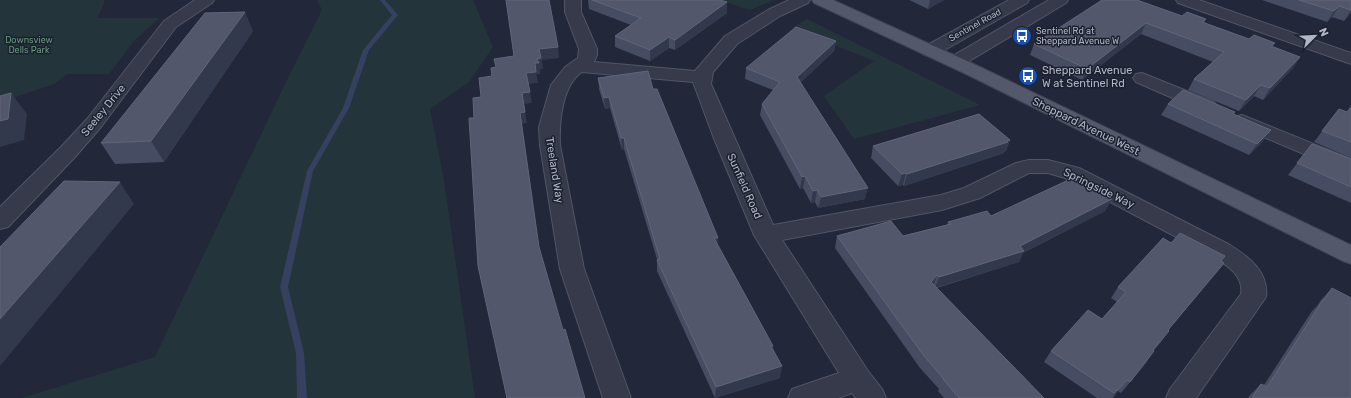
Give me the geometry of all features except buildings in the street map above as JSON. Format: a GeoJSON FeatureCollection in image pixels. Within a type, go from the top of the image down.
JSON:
{"type":"FeatureCollection","features":[{"type":"Feature","properties":{"kind":"main road","name":"Sheppard Avenue West"},"geometry":{"type":"LineString","coordinates":[[820,0],[955,62],[1351,255]]}},
{"type":"Feature","properties":{"kind":"street","name":"Seeley Drive"},"geometry":{"type":"LineString","coordinates":[[0,222],[94,123],[170,24],[184,13],[206,0]]}},
{"type":"Feature","properties":{"kind":"street"},"geometry":{"type":"LineString","coordinates":[[573,0],[573,12],[588,49],[586,61],[580,66]]}},
{"type":"Feature","properties":{"kind":"street"},"geometry":{"type":"LineString","coordinates":[[580,66],[702,77],[708,65],[731,40],[774,13],[802,0]]}},
{"type":"Feature","properties":{"kind":"street","name":"Sentinel Road"},"geometry":{"type":"LineString","coordinates":[[930,51],[1021,0]]}},
{"type":"Feature","properties":{"kind":"street","name":"Sentinel Road"},"geometry":{"type":"LineString","coordinates":[[955,62],[1060,0]]}},
{"type":"Feature","properties":{"kind":"street"},"geometry":{"type":"LineString","coordinates":[[1184,0],[1351,59]]}},
{"type":"Feature","properties":{"kind":"street","name":"Treeland Way"},"geometry":{"type":"LineString","coordinates":[[580,66],[571,71],[560,85],[549,127],[550,145],[572,269],[617,398]]}},
{"type":"Feature","properties":{"kind":"street","name":"Sunfield Road"},"geometry":{"type":"LineString","coordinates":[[702,77],[702,84],[722,136],[766,235],[865,389]]}},
{"type":"Feature","properties":{"kind":"street"},"geometry":{"type":"LineString","coordinates":[[1142,78],[1351,167]]}},
{"type":"Feature","properties":{"kind":"street","name":"Springside Way"},"geometry":{"type":"LineString","coordinates":[[766,235],[942,202],[972,193],[1030,166],[1049,166],[1072,173],[1222,251],[1241,264],[1251,277],[1256,288],[1253,297],[1180,398]]}},
{"type":"Feature","properties":{"kind":"street"},"geometry":{"type":"LineString","coordinates":[[802,398],[865,389]]}},
{"type":"Feature","properties":{"kind":"green space","name":"Downsview Dells Park"},"geometry":{"type":"Polygon","coordinates":[[[0,0],[104,0],[104,4],[97,18],[159,18],[134,41],[109,74],[67,74],[54,84],[0,102],[0,0]]]}},
{"type":"Feature","properties":{"kind":"green space"},"geometry":{"type":"Polygon","coordinates":[[[317,0],[473,0],[493,47],[469,82],[430,109],[444,180],[475,398],[22,398],[155,357],[286,82],[322,10],[317,0]]]}},
{"type":"Feature","properties":{"kind":"green space"},"geometry":{"type":"Polygon","coordinates":[[[720,0],[774,0],[750,10],[720,0]]]}},
{"type":"Feature","properties":{"kind":"green space"},"geometry":{"type":"Polygon","coordinates":[[[807,19],[980,105],[854,139],[824,96],[874,61],[792,28],[807,19]]]}},
{"type":"Feature","properties":{"kind":"waterway"},"geometry":{"type":"LineString","coordinates":[[302,398],[300,353],[284,287],[310,171],[346,108],[366,50],[395,15],[382,0]]}},
{"type":"Feature","properties":{"kind":"place","name":"Sentinel Rd at Sheppard Avenue W"},"geometry":{"type":"Point","coordinates":[1022,36]}},
{"type":"Feature","properties":{"kind":"place","name":"Sheppard Avenue W at Sentinel Rd"},"geometry":{"type":"Point","coordinates":[1028,76]}}]}
